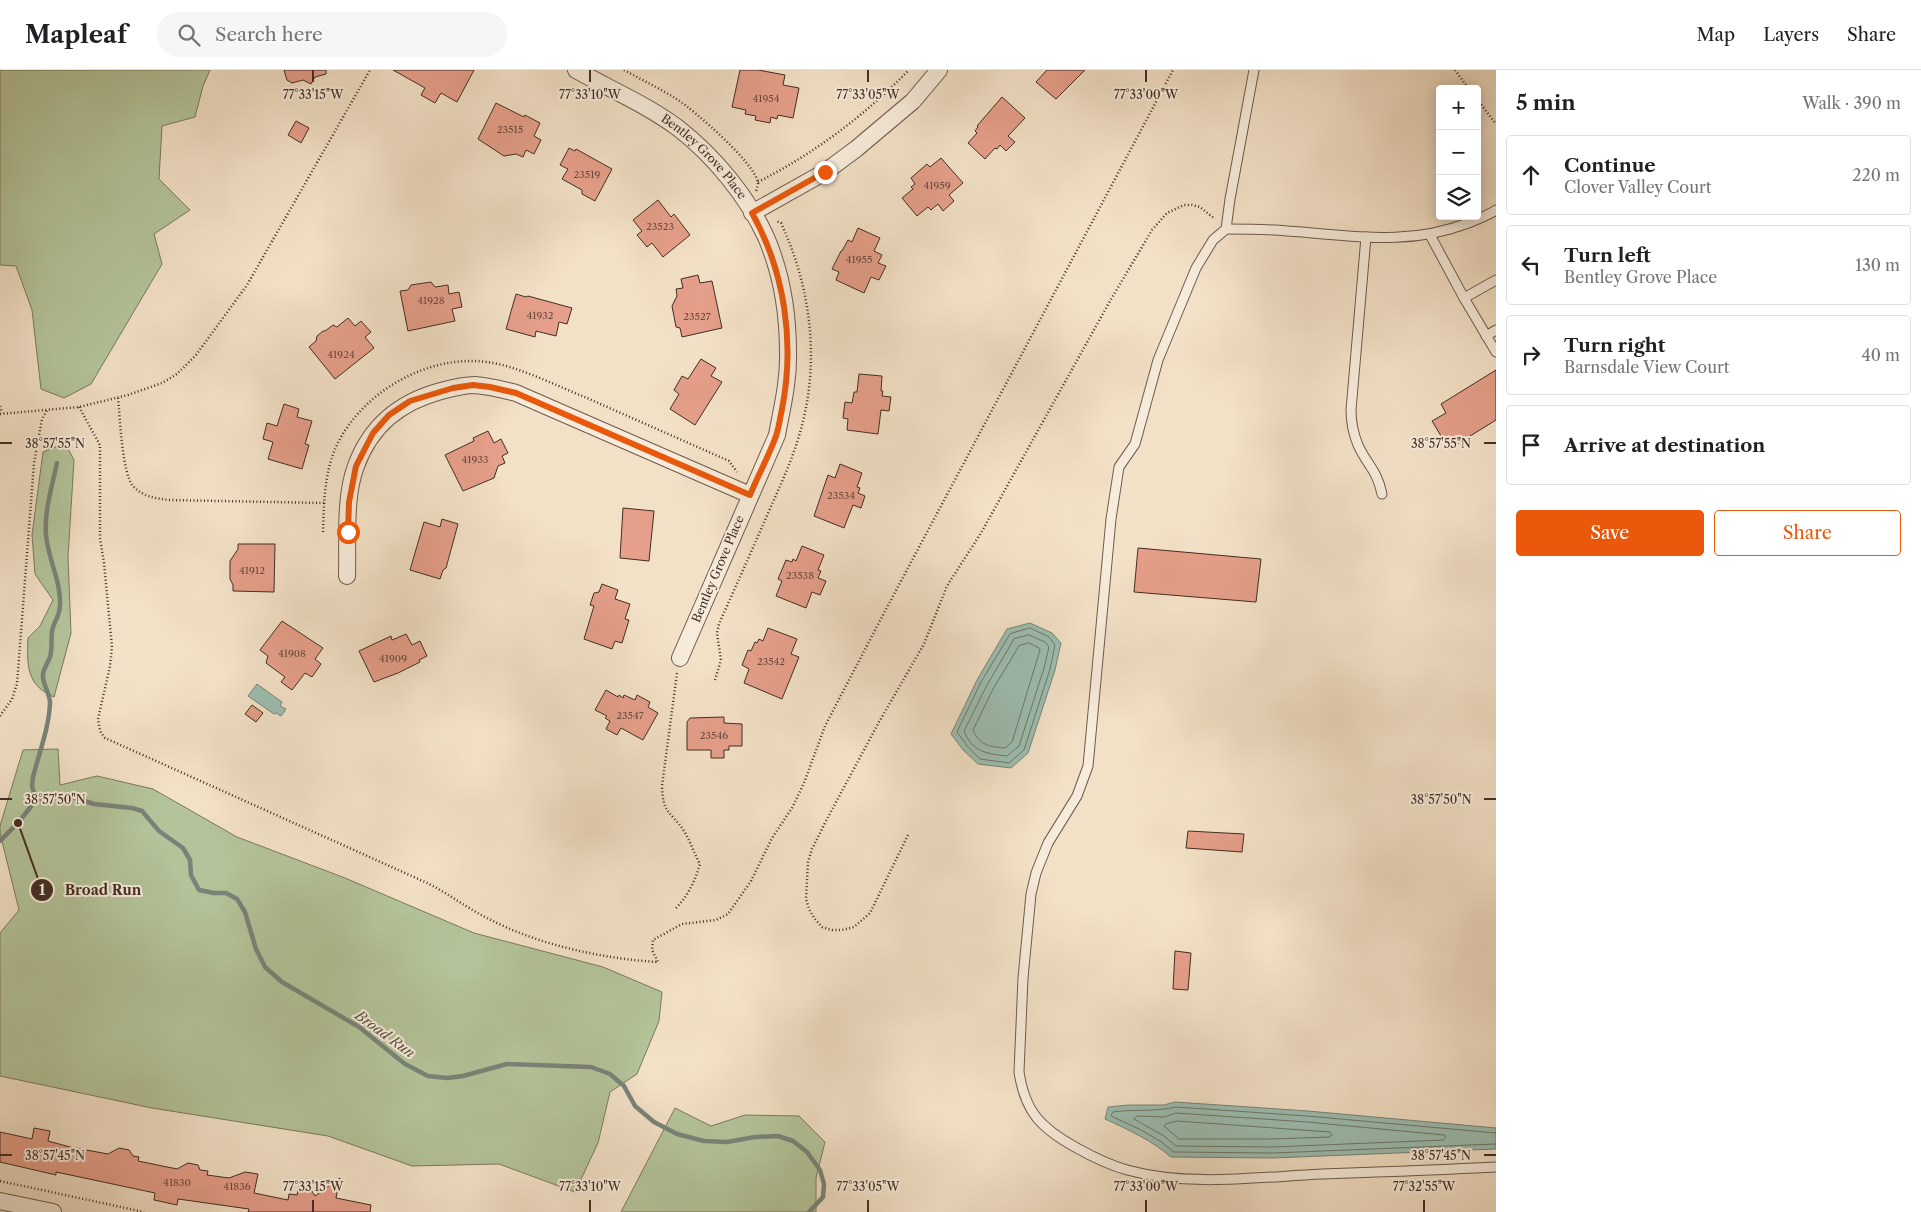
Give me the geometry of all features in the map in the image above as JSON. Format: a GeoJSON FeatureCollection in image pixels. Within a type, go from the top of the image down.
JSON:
{"type":"FeatureCollection","features":[{"type":"Feature","properties":{"kind":"street","name":"Bentley Grove Place"},"geometry":{"type":"LineString","coordinates":[[576,70],[656,113],[689,137],[758,210],[776,269],[786,323],[788,354],[784,396],[777,435],[680,658]]}},
{"type":"Feature","properties":{"kind":"street"},"geometry":{"type":"LineString","coordinates":[[758,210],[825,172],[856,150],[913,101],[939,70]]}},
{"type":"Feature","properties":{"kind":"street"},"geometry":{"type":"LineString","coordinates":[[347,576],[350,492],[356,466],[370,439],[389,415],[410,401],[453,388],[473,385],[516,393],[753,489]]}},
{"type":"Feature","properties":{"kind":"street"},"geometry":{"type":"LineString","coordinates":[[0,1201],[53,1212]]}},
{"type":"Feature","properties":{"kind":"lane"},"geometry":{"type":"LineString","coordinates":[[1226,229],[1254,70]]}},
{"type":"Feature","properties":{"kind":"lane"},"geometry":{"type":"LineString","coordinates":[[1496,210],[1450,230],[1430,235],[1398,238],[1287,230],[1226,229],[1213,240],[1196,268],[1158,360],[1135,444],[1118,467],[1111,518],[1088,766],[1077,796],[1040,858],[1031,894],[1023,978],[1019,1072],[1022,1087],[1034,1115],[1061,1139],[1115,1166],[1147,1175],[1201,1179],[1496,1167]]}},
{"type":"Feature","properties":{"kind":"lane"},"geometry":{"type":"LineString","coordinates":[[1430,235],[1496,352]]}},
{"type":"Feature","properties":{"kind":"lane"},"geometry":{"type":"LineString","coordinates":[[1366,237],[1351,410],[1352,426],[1357,444],[1378,477],[1382,494]]}},
{"type":"Feature","properties":{"kind":"lane"},"geometry":{"type":"LineString","coordinates":[[1464,298],[1496,280]]}},
{"type":"Feature","properties":{"kind":"lane"},"geometry":{"type":"LineString","coordinates":[[1486,336],[1496,330]]}},
{"type":"Feature","properties":{"kind":"path"},"geometry":{"type":"LineString","coordinates":[[0,406],[1,413],[79,406],[118,398],[162,384],[177,374],[196,355],[248,285],[370,70]]}},
{"type":"Feature","properties":{"kind":"path"},"geometry":{"type":"LineString","coordinates":[[624,70],[678,100],[698,115],[720,135],[753,172],[758,182],[756,193],[758,210],[781,223],[791,244],[807,301],[810,331],[809,386],[805,415],[798,441],[777,493],[719,624],[717,633],[721,660],[715,680]]}},
{"type":"Feature","properties":{"kind":"path"},"geometry":{"type":"LineString","coordinates":[[758,182],[824,144],[864,113],[909,70]]}},
{"type":"Feature","properties":{"kind":"path"},"geometry":{"type":"LineString","coordinates":[[79,406],[100,445],[100,538],[112,647],[110,666],[98,719],[100,731],[105,738],[424,882],[505,927],[541,941],[629,960],[658,962],[652,950],[653,940],[682,924],[716,920],[728,914],[751,881],[772,838],[792,808],[804,783],[825,726],[884,612],[1173,70]]}},
{"type":"Feature","properties":{"kind":"path"},"geometry":{"type":"LineString","coordinates":[[1455,70],[1466,85]]}},
{"type":"Feature","properties":{"kind":"path"},"geometry":{"type":"LineString","coordinates":[[1481,104],[1496,124]]}},
{"type":"Feature","properties":{"kind":"path"},"geometry":{"type":"LineString","coordinates":[[908,835],[870,913],[854,927],[842,930],[822,927],[814,918],[806,898],[806,874],[812,849],[879,722],[924,644],[947,586],[981,533],[1110,301],[1152,230],[1167,212],[1192,205],[1205,210],[1226,229]]}},
{"type":"Feature","properties":{"kind":"path"},"geometry":{"type":"LineString","coordinates":[[324,532],[324,503],[327,475],[336,448],[349,426],[366,405],[386,389],[406,377],[452,362],[488,362],[561,387],[729,461],[739,476],[753,489],[777,493]]}},
{"type":"Feature","properties":{"kind":"path"},"geometry":{"type":"LineString","coordinates":[[118,398],[126,473],[132,485],[150,498],[324,503]]}},
{"type":"Feature","properties":{"kind":"path"},"geometry":{"type":"LineString","coordinates":[[0,716],[12,699],[17,684],[34,463],[42,419],[47,409]]}},
{"type":"Feature","properties":{"kind":"path"},"geometry":{"type":"LineString","coordinates":[[676,908],[685,899],[697,876],[700,864],[684,831],[668,813],[663,801],[662,786],[671,706],[680,658]]}},
{"type":"Feature","properties":{"kind":"path"},"geometry":{"type":"LineString","coordinates":[[0,1181],[144,1212]]}},
{"type":"Feature","properties":{"kind":"shaded area"},"geometry":{"type":"Polygon","coordinates":[[[0,70],[210,70],[203,86],[195,117],[162,126],[159,179],[190,210],[154,234],[162,264],[91,384],[64,398],[41,389],[32,310],[16,266],[0,265],[0,70]]]}},
{"type":"Feature","properties":{"kind":"shaded area"},"geometry":{"type":"Polygon","coordinates":[[[65,443],[74,460],[68,557],[71,633],[54,697],[38,687],[33,680],[28,665],[28,638],[40,626],[53,600],[35,574],[32,535],[43,452],[65,443]]]}},
{"type":"Feature","properties":{"kind":"shaded area"},"geometry":{"type":"Polygon","coordinates":[[[58,749],[60,785],[97,776],[153,789],[237,837],[345,878],[474,933],[603,967],[662,992],[659,1021],[637,1074],[610,1092],[598,1143],[575,1192],[499,1164],[412,1166],[328,1136],[152,1108],[0,1076],[0,933],[19,910],[0,833],[0,826],[23,750],[58,749]]]}},
{"type":"Feature","properties":{"kind":"shaded area"},"geometry":{"type":"Polygon","coordinates":[[[675,1108],[711,1126],[745,1115],[799,1116],[825,1142],[816,1178],[816,1212],[621,1212],[675,1108]]]}},
{"type":"Feature","properties":{"kind":"water"},"geometry":{"type":"Polygon","coordinates":[[[1030,623],[1052,633],[1061,643],[1055,670],[1028,753],[1011,768],[978,764],[964,751],[951,734],[977,680],[1007,629],[1030,623]]]}},
{"type":"Feature","properties":{"kind":"water"},"geometry":{"type":"Polygon","coordinates":[[[257,684],[282,702],[280,706],[286,709],[281,716],[276,713],[274,714],[248,696],[257,684]]]}},
{"type":"Feature","properties":{"kind":"water"},"geometry":{"type":"Polygon","coordinates":[[[1175,1102],[1308,1111],[1496,1128],[1496,1149],[1273,1158],[1171,1157],[1148,1140],[1105,1119],[1108,1107],[1164,1105],[1175,1102]]]}},
{"type":"Feature","properties":{"kind":"building"},"geometry":{"type":"Polygon","coordinates":[[[284,70],[326,70],[326,74],[315,77],[311,84],[303,80],[292,83],[287,80],[284,70]]]}},
{"type":"Feature","properties":{"kind":"building"},"geometry":{"type":"Polygon","coordinates":[[[393,70],[474,70],[457,102],[441,93],[435,103],[421,95],[425,88],[393,70]]]}},
{"type":"Feature","properties":{"kind":"building"},"geometry":{"type":"Polygon","coordinates":[[[740,70],[758,70],[785,75],[783,85],[799,88],[793,118],[778,115],[777,119],[771,117],[770,123],[755,120],[756,116],[745,114],[746,110],[732,107],[740,70]]]}},
{"type":"Feature","properties":{"kind":"building"},"geometry":{"type":"Polygon","coordinates":[[[1047,70],[1085,70],[1056,99],[1036,82],[1047,70]]]}},
{"type":"Feature","properties":{"kind":"building"},"geometry":{"type":"Polygon","coordinates":[[[1002,97],[1025,118],[1008,136],[1015,142],[1006,151],[1000,145],[985,159],[968,143],[977,133],[975,131],[977,126],[1002,97]]]}},
{"type":"Feature","properties":{"kind":"building"},"geometry":{"type":"Polygon","coordinates":[[[496,103],[540,123],[534,136],[541,140],[534,154],[526,150],[523,157],[516,154],[504,156],[478,139],[496,103]]]}},
{"type":"Feature","properties":{"kind":"building"},"geometry":{"type":"Polygon","coordinates":[[[296,121],[309,128],[301,143],[288,135],[296,121]]]}},
{"type":"Feature","properties":{"kind":"building"},"geometry":{"type":"Polygon","coordinates":[[[569,148],[575,151],[576,149],[612,169],[595,201],[582,194],[582,190],[562,179],[568,169],[560,165],[569,148]]]}},
{"type":"Feature","properties":{"kind":"building"},"geometry":{"type":"Polygon","coordinates":[[[941,158],[963,183],[949,195],[954,201],[943,211],[938,204],[931,210],[928,207],[917,216],[902,198],[913,189],[911,187],[915,184],[911,178],[927,164],[930,167],[941,158]]]}},
{"type":"Feature","properties":{"kind":"building"},"geometry":{"type":"Polygon","coordinates":[[[658,200],[671,217],[674,214],[690,235],[663,257],[652,243],[647,247],[637,235],[642,231],[633,220],[658,200]]]}},
{"type":"Feature","properties":{"kind":"building"},"geometry":{"type":"Polygon","coordinates":[[[858,228],[880,238],[874,251],[882,255],[878,263],[886,266],[879,280],[871,277],[864,293],[836,280],[839,272],[832,269],[848,240],[852,242],[858,228]]]}},
{"type":"Feature","properties":{"kind":"building"},"geometry":{"type":"Polygon","coordinates":[[[698,275],[700,283],[712,281],[722,328],[682,337],[680,328],[676,327],[672,306],[677,296],[676,289],[683,288],[681,279],[698,275]]]}},
{"type":"Feature","properties":{"kind":"building"},"geometry":{"type":"Polygon","coordinates":[[[431,282],[435,287],[448,285],[449,294],[459,292],[462,307],[452,309],[455,321],[408,331],[400,291],[408,290],[411,285],[431,282]]]}},
{"type":"Feature","properties":{"kind":"building"},"geometry":{"type":"Polygon","coordinates":[[[516,294],[572,308],[567,324],[559,322],[556,336],[536,331],[535,337],[506,329],[516,294]]]}},
{"type":"Feature","properties":{"kind":"building"},"geometry":{"type":"Polygon","coordinates":[[[348,318],[355,326],[361,321],[371,332],[365,337],[374,348],[335,379],[309,347],[323,331],[333,325],[337,327],[348,318]]]}},
{"type":"Feature","properties":{"kind":"building"},"geometry":{"type":"Polygon","coordinates":[[[701,359],[716,368],[711,376],[722,382],[695,425],[670,409],[679,394],[674,390],[682,376],[688,379],[701,359]]]}},
{"type":"Feature","properties":{"kind":"building"},"geometry":{"type":"Polygon","coordinates":[[[1496,370],[1496,420],[1449,449],[1432,421],[1446,413],[1441,404],[1496,370]]]}},
{"type":"Feature","properties":{"kind":"building"},"geometry":{"type":"Polygon","coordinates":[[[859,374],[882,376],[882,396],[891,397],[889,411],[881,410],[878,434],[847,430],[848,419],[843,418],[845,402],[852,403],[854,392],[857,392],[859,374]]]}},
{"type":"Feature","properties":{"kind":"building"},"geometry":{"type":"Polygon","coordinates":[[[284,404],[299,409],[297,417],[312,421],[305,444],[309,445],[302,469],[268,459],[273,442],[263,439],[267,423],[277,426],[284,404]]]}},
{"type":"Feature","properties":{"kind":"building"},"geometry":{"type":"Polygon","coordinates":[[[488,431],[494,443],[501,439],[508,453],[502,456],[505,463],[498,466],[494,478],[463,491],[445,455],[474,441],[473,438],[488,431]]]}},
{"type":"Feature","properties":{"kind":"building"},"geometry":{"type":"Polygon","coordinates":[[[840,464],[862,473],[857,487],[860,488],[858,493],[865,496],[861,508],[853,505],[844,528],[814,516],[828,475],[835,478],[840,464]]]}},
{"type":"Feature","properties":{"kind":"building"},"geometry":{"type":"Polygon","coordinates":[[[623,508],[654,511],[649,561],[620,558],[623,508]]]}},
{"type":"Feature","properties":{"kind":"building"},"geometry":{"type":"Polygon","coordinates":[[[442,519],[458,524],[446,568],[443,570],[440,579],[410,570],[424,522],[440,527],[442,519]]]}},
{"type":"Feature","properties":{"kind":"building"},"geometry":{"type":"Polygon","coordinates":[[[238,544],[275,544],[274,592],[233,591],[230,579],[230,561],[238,549],[238,544]]]}},
{"type":"Feature","properties":{"kind":"building"},"geometry":{"type":"Polygon","coordinates":[[[802,546],[824,555],[818,570],[821,571],[818,578],[826,581],[820,595],[812,592],[806,608],[776,596],[782,581],[778,579],[786,560],[792,562],[793,559],[796,561],[802,546]]]}},
{"type":"Feature","properties":{"kind":"building"},"geometry":{"type":"Polygon","coordinates":[[[1138,548],[1261,559],[1256,602],[1134,592],[1138,548]]]}},
{"type":"Feature","properties":{"kind":"building"},"geometry":{"type":"Polygon","coordinates":[[[602,584],[618,590],[615,599],[630,604],[625,619],[629,620],[622,643],[615,641],[612,649],[584,639],[594,606],[590,605],[594,593],[599,592],[602,584]]]}},
{"type":"Feature","properties":{"kind":"building"},"geometry":{"type":"Polygon","coordinates":[[[282,621],[323,648],[315,659],[321,664],[312,677],[305,673],[292,690],[281,682],[285,677],[266,663],[268,656],[260,650],[282,621]]]}},
{"type":"Feature","properties":{"kind":"building"},"geometry":{"type":"Polygon","coordinates":[[[768,628],[797,639],[791,654],[799,657],[782,699],[744,683],[749,669],[742,665],[748,650],[751,651],[755,642],[757,643],[759,639],[763,641],[768,628]]]}},
{"type":"Feature","properties":{"kind":"building"},"geometry":{"type":"Polygon","coordinates":[[[406,634],[412,645],[420,641],[427,656],[419,660],[420,662],[398,673],[374,682],[359,651],[391,636],[392,640],[406,634]]]}},
{"type":"Feature","properties":{"kind":"building"},"geometry":{"type":"Polygon","coordinates":[[[606,690],[618,697],[619,695],[623,698],[624,695],[635,700],[637,695],[650,702],[648,707],[658,713],[643,740],[621,728],[617,735],[606,729],[610,721],[605,718],[607,716],[595,710],[606,690]]]}},
{"type":"Feature","properties":{"kind":"building"},"geometry":{"type":"Polygon","coordinates":[[[252,705],[263,713],[256,722],[245,714],[252,705]]]}},
{"type":"Feature","properties":{"kind":"building"},"geometry":{"type":"Polygon","coordinates":[[[724,717],[724,723],[742,724],[742,746],[729,746],[729,750],[724,750],[724,758],[711,758],[711,750],[687,750],[687,722],[690,718],[724,717]]]}},
{"type":"Feature","properties":{"kind":"building"},"geometry":{"type":"Polygon","coordinates":[[[1188,831],[1244,834],[1242,852],[1186,848],[1188,831]]]}},
{"type":"Feature","properties":{"kind":"building"},"geometry":{"type":"Polygon","coordinates":[[[1175,951],[1191,953],[1188,990],[1173,989],[1175,951]]]}},
{"type":"Feature","properties":{"kind":"building"},"geometry":{"type":"Polygon","coordinates":[[[34,1128],[50,1131],[48,1141],[108,1154],[119,1148],[129,1150],[133,1156],[139,1157],[138,1161],[177,1169],[188,1163],[198,1165],[200,1170],[208,1171],[207,1175],[229,1178],[245,1172],[258,1174],[254,1193],[288,1200],[289,1194],[297,1195],[299,1186],[310,1188],[315,1196],[340,1178],[336,1198],[371,1205],[370,1212],[248,1212],[249,1209],[178,1199],[177,1205],[154,1200],[155,1193],[56,1172],[56,1175],[0,1162],[0,1132],[32,1139],[34,1128]]]}},
{"type":"Feature","properties":{"kind":"waterway"},"geometry":{"type":"LineString","coordinates":[[36,800],[32,786],[33,777],[46,731],[50,703],[43,674],[50,657],[52,630],[60,608],[59,587],[46,535],[46,517],[57,463]]}},
{"type":"Feature","properties":{"kind":"waterway","name":"Broad Run"},"geometry":{"type":"LineString","coordinates":[[36,800],[59,796],[75,798],[94,804],[132,808],[142,811],[159,831],[183,848],[190,860],[191,875],[199,890],[226,893],[237,899],[245,912],[256,949],[265,967],[282,982],[359,1027],[405,1064],[428,1076],[447,1078],[463,1076],[507,1064],[591,1067],[610,1074],[624,1086],[635,1106],[654,1122],[677,1134],[704,1141],[727,1142],[755,1137],[778,1136],[793,1141],[807,1152],[820,1170],[824,1184],[823,1197],[809,1212]]}},
{"type":"Feature","properties":{"kind":"waterway","name":"Broad Run"},"geometry":{"type":"LineString","coordinates":[[0,841],[18,823],[36,800]]}},
{"type":"Feature","properties":{"kind":"place","name":"Broad Run"},"geometry":{"type":"Point","coordinates":[18,823]}},
{"type":"Feature","properties":{"kind":"route"},"geometry":{"type":"LineString","coordinates":[[348,532],[350,492],[356,466],[373,433],[389,415],[410,401],[432,393],[473,385],[516,393],[750,495],[777,435],[784,396],[788,354],[786,323],[776,269],[766,237],[752,213],[825,172]]}}]}
